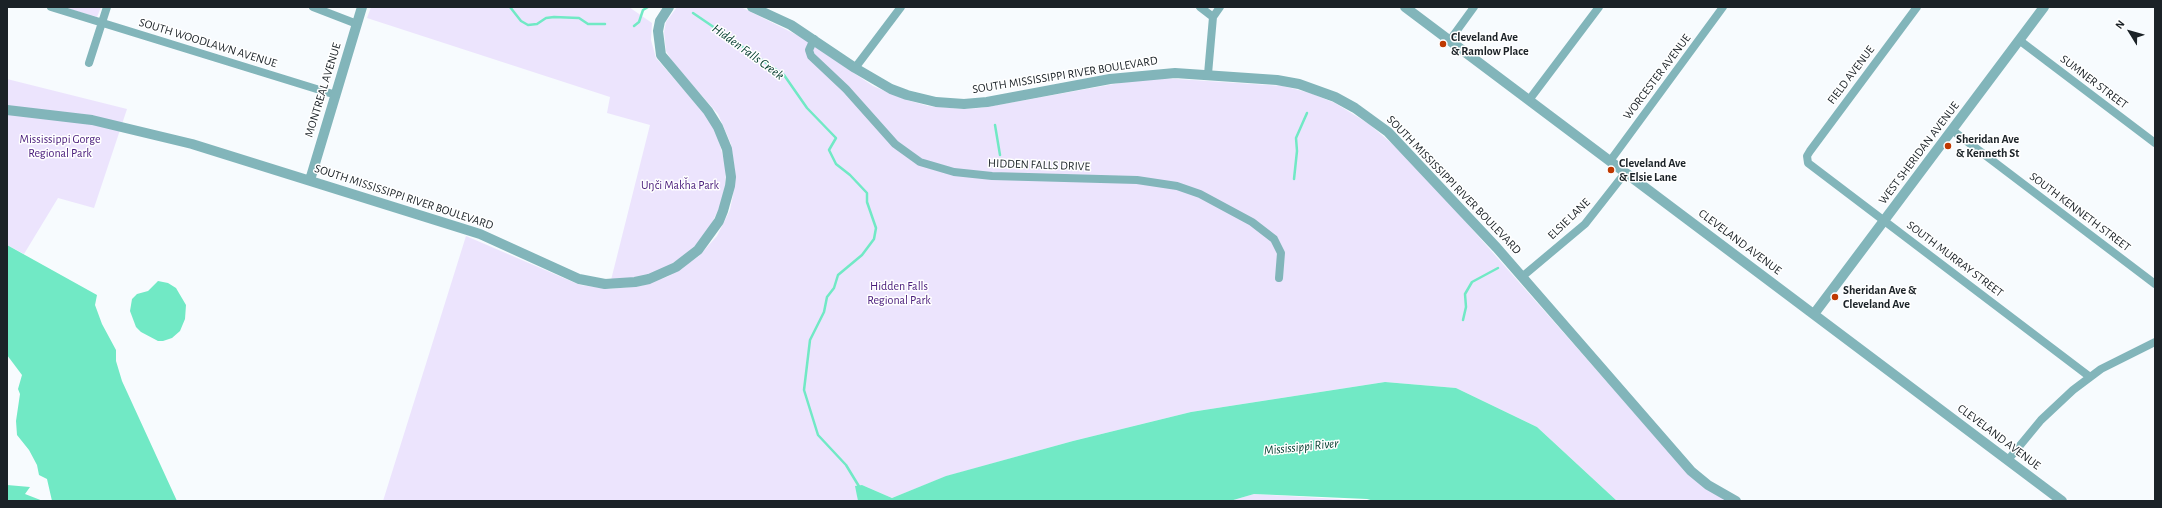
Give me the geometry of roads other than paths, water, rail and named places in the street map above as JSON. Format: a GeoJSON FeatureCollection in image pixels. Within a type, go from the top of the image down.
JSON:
{"type":"FeatureCollection","features":[{"type":"Feature","properties":{"kind":"street","name":"SOUTH WOODLAWN AVENUE"},"geometry":{"type":"LineString","coordinates":[[51,7],[336,95]]}},
{"type":"Feature","properties":{"kind":"street"},"geometry":{"type":"LineString","coordinates":[[89,64],[106,7]]}},
{"type":"Feature","properties":{"kind":"street"},"geometry":{"type":"LineString","coordinates":[[313,7],[357,24]]}},
{"type":"Feature","properties":{"kind":"street","name":"MONTREAL AVENUE"},"geometry":{"type":"LineString","coordinates":[[310,180],[362,7]]}},
{"type":"Feature","properties":{"kind":"street","name":"SOUTH MISSISSIPPI RIVER BOULEVARD"},"geometry":{"type":"LineString","coordinates":[[7,110],[92,120],[192,144],[480,234],[558,271],[591,282],[635,282],[676,267],[698,250],[714,230],[723,211],[730,177],[727,149],[718,127],[708,111],[661,56],[658,31],[660,21],[669,7]]}},
{"type":"Feature","properties":{"kind":"street","name":"SOUTH MISSISSIPPI RIVER BOULEVARD"},"geometry":{"type":"LineString","coordinates":[[752,7],[791,25],[856,68],[907,95],[936,102],[964,104],[987,102],[1135,75],[1175,72],[1277,80],[1299,84],[1335,97],[1355,108],[1388,132],[1523,276],[1691,471],[1708,485],[1736,501]]}},
{"type":"Feature","properties":{"kind":"street"},"geometry":{"type":"LineString","coordinates":[[856,68],[901,7]]}},
{"type":"Feature","properties":{"kind":"street"},"geometry":{"type":"LineString","coordinates":[[1200,7],[1213,17]]}},
{"type":"Feature","properties":{"kind":"street"},"geometry":{"type":"LineString","coordinates":[[1208,74],[1213,17],[1220,7]]}},
{"type":"Feature","properties":{"kind":"street","name":"CLEVELAND AVENUE"},"geometry":{"type":"LineString","coordinates":[[1405,7],[2063,500]]}},
{"type":"Feature","properties":{"kind":"street"},"geometry":{"type":"LineString","coordinates":[[1450,40],[1474,7]]}},
{"type":"Feature","properties":{"kind":"street"},"geometry":{"type":"LineString","coordinates":[[1529,100],[1599,7]]}},
{"type":"Feature","properties":{"kind":"street","name":"WORCESTER AVENUE"},"geometry":{"type":"LineString","coordinates":[[1610,161],[1723,7]]}},
{"type":"Feature","properties":{"kind":"street","name":"FIELD AVENUE"},"geometry":{"type":"LineString","coordinates":[[1807,159],[1810,151],[1917,7]]}},
{"type":"Feature","properties":{"kind":"street","name":"WEST SHERIDAN AVENUE"},"geometry":{"type":"LineString","coordinates":[[1814,314],[2044,7]]}},
{"type":"Feature","properties":{"kind":"street","name":"HIDDEN FALLS DRIVE"},"geometry":{"type":"LineString","coordinates":[[814,39],[809,50],[811,56],[846,89],[895,144],[920,162],[954,172],[992,176],[1137,180],[1177,186],[1200,194],[1252,222],[1274,239],[1281,252],[1279,278]]}},
{"type":"Feature","properties":{"kind":"street","name":"SUMNER STREET"},"geometry":{"type":"LineString","coordinates":[[2019,40],[2155,143]]}},
{"type":"Feature","properties":{"kind":"street","name":"SOUTH KENNETH STREET"},"geometry":{"type":"LineString","coordinates":[[1952,130],[2155,284]]}},
{"type":"Feature","properties":{"kind":"street","name":"SOUTH MURRAY STREET"},"geometry":{"type":"LineString","coordinates":[[1807,159],[1813,168],[2090,377]]}},
{"type":"Feature","properties":{"kind":"street","name":"ELSIE LANE"},"geometry":{"type":"LineString","coordinates":[[1523,276],[1585,224],[1625,173]]}},
{"type":"Feature","properties":{"kind":"street"},"geometry":{"type":"LineString","coordinates":[[2008,460],[2041,420],[2090,377],[2121,358],[2155,342]]}},
{"type":"Feature","properties":{"kind":"water"},"geometry":{"type":"Polygon","coordinates":[[[7,245],[97,295],[95,305],[102,324],[116,350],[116,361],[122,381],[177,501],[52,501],[47,479],[39,475],[37,465],[29,450],[17,435],[16,421],[20,394],[18,389],[22,375],[7,355],[7,245]]]}},
{"type":"Feature","properties":{"kind":"water"},"geometry":{"type":"Polygon","coordinates":[[[158,281],[168,283],[176,288],[186,305],[185,319],[180,331],[172,338],[163,341],[158,341],[141,332],[136,327],[130,311],[132,299],[137,294],[148,291],[158,281]]]}},
{"type":"Feature","properties":{"kind":"water","name":"Mississippi River"},"geometry":{"type":"Polygon","coordinates":[[[1385,382],[1456,388],[1537,427],[1617,501],[1374,501],[1367,499],[1254,494],[1230,501],[858,501],[855,486],[862,485],[892,498],[946,476],[1073,441],[1191,412],[1385,382]]]}},
{"type":"Feature","properties":{"kind":"water"},"geometry":{"type":"Polygon","coordinates":[[[7,485],[30,487],[25,494],[43,501],[7,501],[7,485]]]}},
{"type":"Feature","properties":{"kind":"waterway","name":"Hidden Falls Creek"},"geometry":{"type":"LineString","coordinates":[[510,7],[521,21],[528,25],[537,24],[546,18],[554,17],[579,18],[588,24],[605,24]]}},
{"type":"Feature","properties":{"kind":"waterway","name":"Hidden Falls Creek"},"geometry":{"type":"LineString","coordinates":[[634,26],[639,22],[643,10],[648,7]]}},
{"type":"Feature","properties":{"kind":"waterway","name":"Hidden Falls Creek"},"geometry":{"type":"LineString","coordinates":[[693,13],[784,75],[807,108],[836,138],[829,150],[836,164],[850,175],[867,193],[867,202],[876,228],[874,239],[862,255],[838,275],[834,288],[827,297],[824,312],[810,340],[804,390],[818,435],[846,465],[860,488]]}},
{"type":"Feature","properties":{"kind":"waterway"},"geometry":{"type":"LineString","coordinates":[[1294,179],[1297,151],[1296,138],[1307,113]]}},
{"type":"Feature","properties":{"kind":"waterway"},"geometry":{"type":"LineString","coordinates":[[995,125],[1000,155]]}},
{"type":"Feature","properties":{"kind":"waterway"},"geometry":{"type":"LineString","coordinates":[[1463,320],[1466,307],[1465,294],[1472,282],[1498,268]]}},
{"type":"Feature","properties":{"kind":"place","name":"Cleveland Ave & Ramlow Place"},"geometry":{"type":"Point","coordinates":[1443,44]}},
{"type":"Feature","properties":{"kind":"place","name":"Sheridan Ave & Kenneth St"},"geometry":{"type":"Point","coordinates":[1948,146]}},
{"type":"Feature","properties":{"kind":"place","name":"Cleveland Ave & Elsie Lane"},"geometry":{"type":"Point","coordinates":[1611,170]}},
{"type":"Feature","properties":{"kind":"place","name":"Sheridan Ave & Cleveland Ave"},"geometry":{"type":"Point","coordinates":[1835,297]}},
{"type":"Feature","properties":{"kind":"park label","name":"Mississippi Gorge Regional Park"},"geometry":{"type":"Point","coordinates":[60,146]}},
{"type":"Feature","properties":{"kind":"park label","name":"Uŋči Makȟa Park"},"geometry":{"type":"Point","coordinates":[680,185]}},
{"type":"Feature","properties":{"kind":"park label","name":"Hidden Falls Regional Park"},"geometry":{"type":"Point","coordinates":[899,293]}}]}
